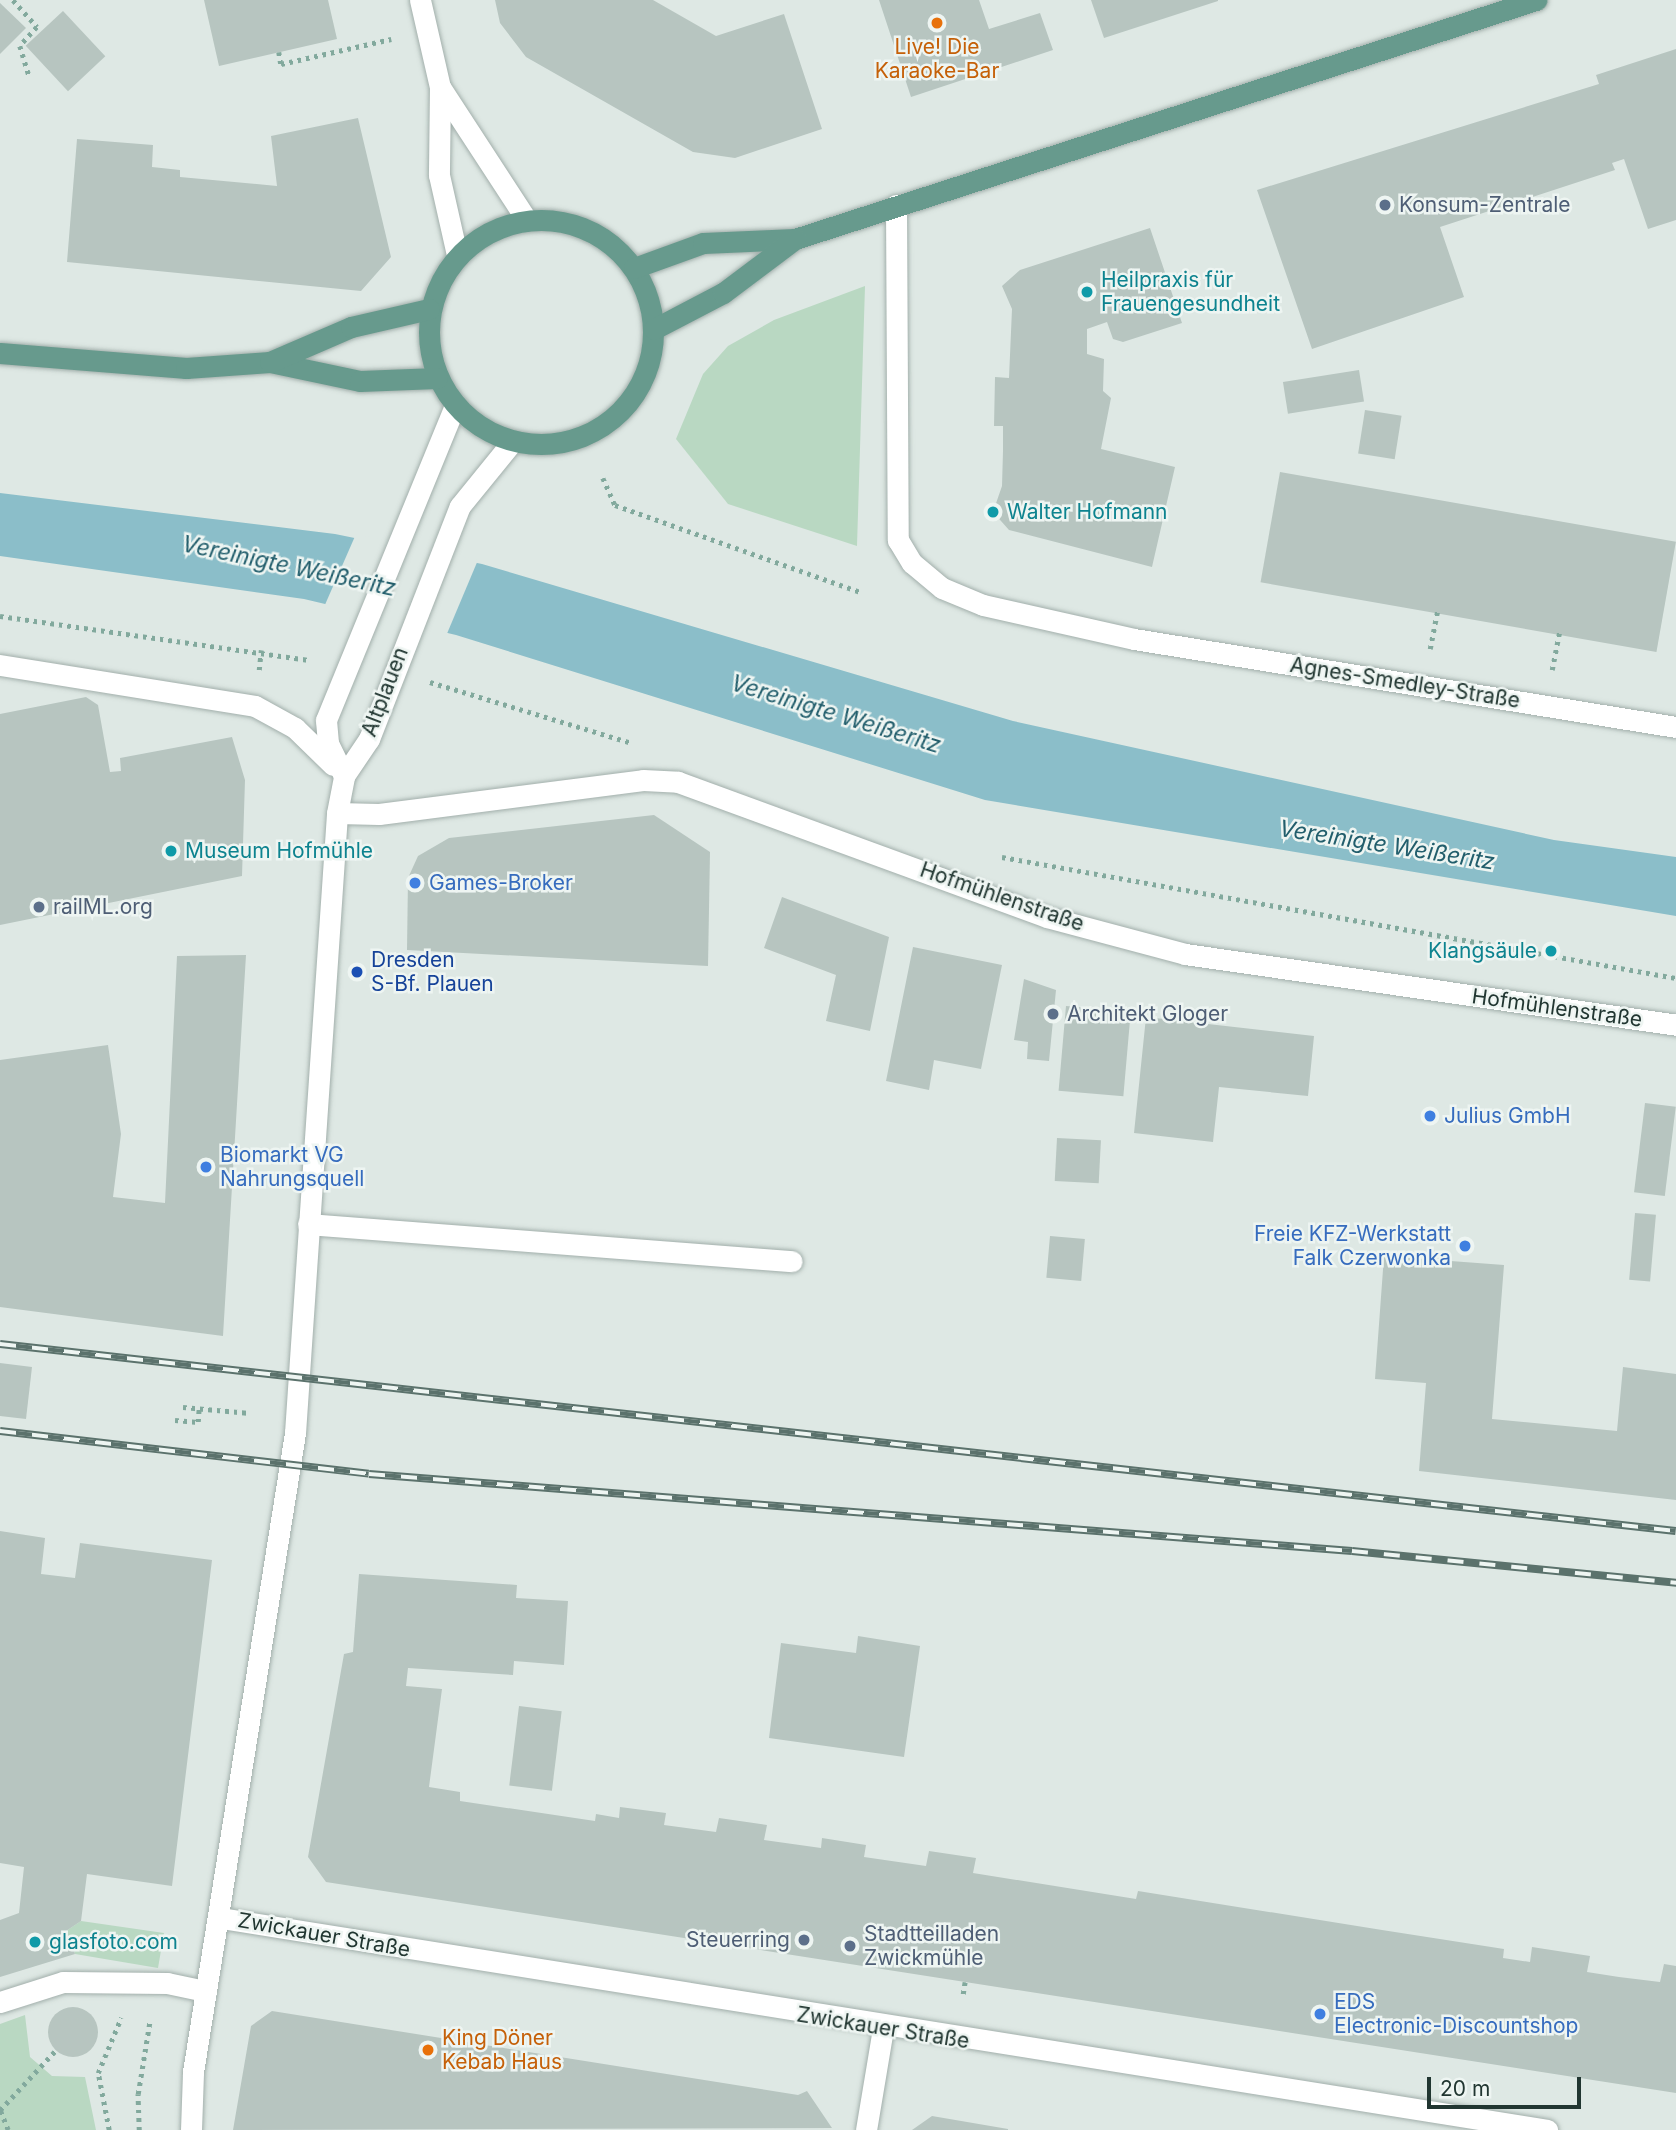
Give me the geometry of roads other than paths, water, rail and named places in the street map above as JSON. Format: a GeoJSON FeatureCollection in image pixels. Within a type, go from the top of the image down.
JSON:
{"type":"FeatureCollection","features":[{"type":"Feature","properties":{"kind":"main road"},"geometry":{"type":"LineString","coordinates":[[634,268],[703,243],[795,239],[1536,0]]}},
{"type":"Feature","properties":{"kind":"main road"},"geometry":{"type":"LineString","coordinates":[[526,219],[570,222],[606,240],[634,268],[654,329],[648,369],[632,402],[603,427],[560,443],[512,442],[455,406],[437,378],[429,309],[457,255],[492,229],[526,219]]}},
{"type":"Feature","properties":{"kind":"main road"},"geometry":{"type":"LineString","coordinates":[[654,329],[723,292],[795,239]]}},
{"type":"Feature","properties":{"kind":"main road"},"geometry":{"type":"LineString","coordinates":[[270,362],[351,327],[429,309]]}},
{"type":"Feature","properties":{"kind":"main road"},"geometry":{"type":"LineString","coordinates":[[0,353],[186,368],[270,362],[360,381],[437,378]]}},
{"type":"Feature","properties":{"kind":"street"},"geometry":{"type":"LineString","coordinates":[[420,0],[440,87],[439,175],[457,255]]}},
{"type":"Feature","properties":{"kind":"street"},"geometry":{"type":"LineString","coordinates":[[440,87],[526,219]]}},
{"type":"Feature","properties":{"kind":"street","name":"Agnes-Smedley-Straße"},"geometry":{"type":"LineString","coordinates":[[897,205],[901,259],[898,540],[912,563],[942,588],[972,601],[1134,639],[1676,727]]}},
{"type":"Feature","properties":{"kind":"street","name":"Altplauen"},"geometry":{"type":"LineString","coordinates":[[344,776],[328,743],[326,720],[346,666],[434,465],[455,406]]}},
{"type":"Feature","properties":{"kind":"street","name":"Altplauen"},"geometry":{"type":"LineString","coordinates":[[344,776],[369,738],[389,677],[460,506],[482,474],[512,442]]}},
{"type":"Feature","properties":{"kind":"street"},"geometry":{"type":"LineString","coordinates":[[0,665],[255,706],[303,734],[344,776],[337,813],[295,1433],[221,1918],[206,1990],[191,2130]]}},
{"type":"Feature","properties":{"kind":"street","name":"Hofmühlenstraße"},"geometry":{"type":"LineString","coordinates":[[337,813],[379,814],[643,780],[678,782],[1047,917],[1185,954],[1676,1025]]}},
{"type":"Feature","properties":{"kind":"street"},"geometry":{"type":"LineString","coordinates":[[308,1224],[792,1261]]}},
{"type":"Feature","properties":{"kind":"street","name":"Zwickauer Straße"},"geometry":{"type":"LineString","coordinates":[[221,1918],[883,2028],[1547,2130]]}},
{"type":"Feature","properties":{"kind":"street"},"geometry":{"type":"LineString","coordinates":[[0,2002],[63,1982],[167,1983],[206,1990]]}},
{"type":"Feature","properties":{"kind":"street"},"geometry":{"type":"LineString","coordinates":[[866,2130],[883,2028]]}},
{"type":"Feature","properties":{"kind":"water","name":"Vereinigte Weißeritz"},"geometry":{"type":"Polygon","coordinates":[[[0,493],[335,534],[482,564],[1013,721],[1554,840],[1676,857],[1676,916],[985,800],[456,635],[304,599],[0,556],[0,493]]]}},
{"type":"Feature","properties":{"kind":"railway"},"geometry":{"type":"LineString","coordinates":[[0,1344],[1676,1531]]}},
{"type":"Feature","properties":{"kind":"railway"},"geometry":{"type":"LineString","coordinates":[[0,1431],[369,1474],[1352,1551],[1676,1583]]}},
{"type":"Feature","properties":{"kind":"place","name":"Live! Die Karaoke-Bar"},"geometry":{"type":"Point","coordinates":[937,23]}},
{"type":"Feature","properties":{"kind":"place","name":"Konsum-Zentrale"},"geometry":{"type":"Point","coordinates":[1385,205]}},
{"type":"Feature","properties":{"kind":"place","name":"Heilpraxis für Frauengesundheit"},"geometry":{"type":"Point","coordinates":[1087,292]}},
{"type":"Feature","properties":{"kind":"place","name":"Walter Hofmann"},"geometry":{"type":"Point","coordinates":[993,512]}},
{"type":"Feature","properties":{"kind":"place","name":"Museum Hofmühle"},"geometry":{"type":"Point","coordinates":[171,851]}},
{"type":"Feature","properties":{"kind":"place","name":"Games-Broker"},"geometry":{"type":"Point","coordinates":[415,883]}},
{"type":"Feature","properties":{"kind":"place","name":"railML.org"},"geometry":{"type":"Point","coordinates":[39,907]}},
{"type":"Feature","properties":{"kind":"place","name":"Klangsäule"},"geometry":{"type":"Point","coordinates":[1551,951]}},
{"type":"Feature","properties":{"kind":"place","name":"Dresden S-Bf. Plauen"},"geometry":{"type":"Point","coordinates":[357,972]}},
{"type":"Feature","properties":{"kind":"place","name":"Architekt Gloger"},"geometry":{"type":"Point","coordinates":[1053,1014]}},
{"type":"Feature","properties":{"kind":"place","name":"Julius GmbH"},"geometry":{"type":"Point","coordinates":[1430,1116]}},
{"type":"Feature","properties":{"kind":"place","name":"Biomarkt VG Nahrungsquell"},"geometry":{"type":"Point","coordinates":[206,1167]}},
{"type":"Feature","properties":{"kind":"place","name":"Freie KFZ-Werkstatt Falk Czerwonka"},"geometry":{"type":"Point","coordinates":[1465,1246]}},
{"type":"Feature","properties":{"kind":"place","name":"Steuerring"},"geometry":{"type":"Point","coordinates":[804,1940]}},
{"type":"Feature","properties":{"kind":"place","name":"glasfoto.com"},"geometry":{"type":"Point","coordinates":[35,1942]}},
{"type":"Feature","properties":{"kind":"place","name":"Stadtteilladen Zwickmühle"},"geometry":{"type":"Point","coordinates":[850,1946]}},
{"type":"Feature","properties":{"kind":"place","name":"EDS Electronic-Discountshop"},"geometry":{"type":"Point","coordinates":[1320,2014]}},
{"type":"Feature","properties":{"kind":"place","name":"King Döner Kebab Haus"},"geometry":{"type":"Point","coordinates":[428,2050]}}]}
